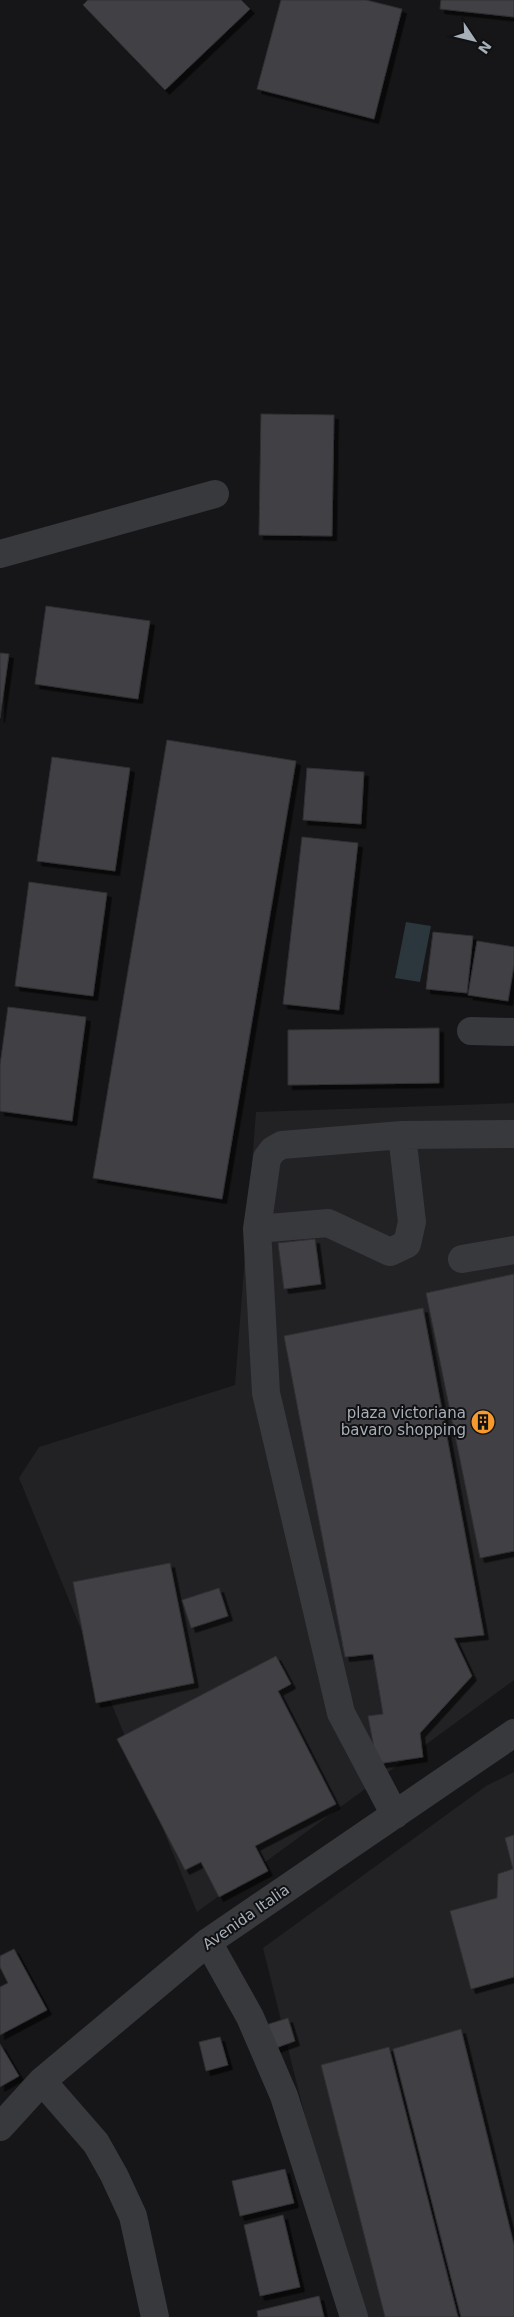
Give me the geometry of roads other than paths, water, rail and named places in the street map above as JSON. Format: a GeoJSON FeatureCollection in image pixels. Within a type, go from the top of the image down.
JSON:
{"type":"FeatureCollection","features":[{"type":"Feature","properties":{"kind":"street"},"geometry":{"type":"LineString","coordinates":[[0,554],[215,494]]}},
{"type":"Feature","properties":{"kind":"street"},"geometry":{"type":"LineString","coordinates":[[471,1031],[514,1032]]}},
{"type":"Feature","properties":{"kind":"street"},"geometry":{"type":"LineString","coordinates":[[395,1815],[341,1713],[266,1393],[257,1229],[267,1158],[273,1150],[282,1146],[402,1136],[514,1134]]}},
{"type":"Feature","properties":{"kind":"street"},"geometry":{"type":"LineString","coordinates":[[257,1229],[328,1223],[390,1252],[407,1244],[412,1222],[402,1136]]}},
{"type":"Feature","properties":{"kind":"street"},"geometry":{"type":"LineString","coordinates":[[462,1259],[514,1250]]}},
{"type":"Feature","properties":{"kind":"street","name":"Avenida Italia"},"geometry":{"type":"LineString","coordinates":[[0,2127],[42,2081],[208,1942],[514,1733]]}},
{"type":"Feature","properties":{"kind":"street"},"geometry":{"type":"LineString","coordinates":[[208,1942],[250,2017],[284,2096],[354,2317]]}},
{"type":"Feature","properties":{"kind":"street"},"geometry":{"type":"LineString","coordinates":[[42,2081],[96,2143],[114,2175],[133,2216],[155,2317]]}},
{"type":"Feature","properties":{"kind":"place","name":"plaza victoriana bavaro shopping"},"geometry":{"type":"Point","coordinates":[483,1422]}}]}
